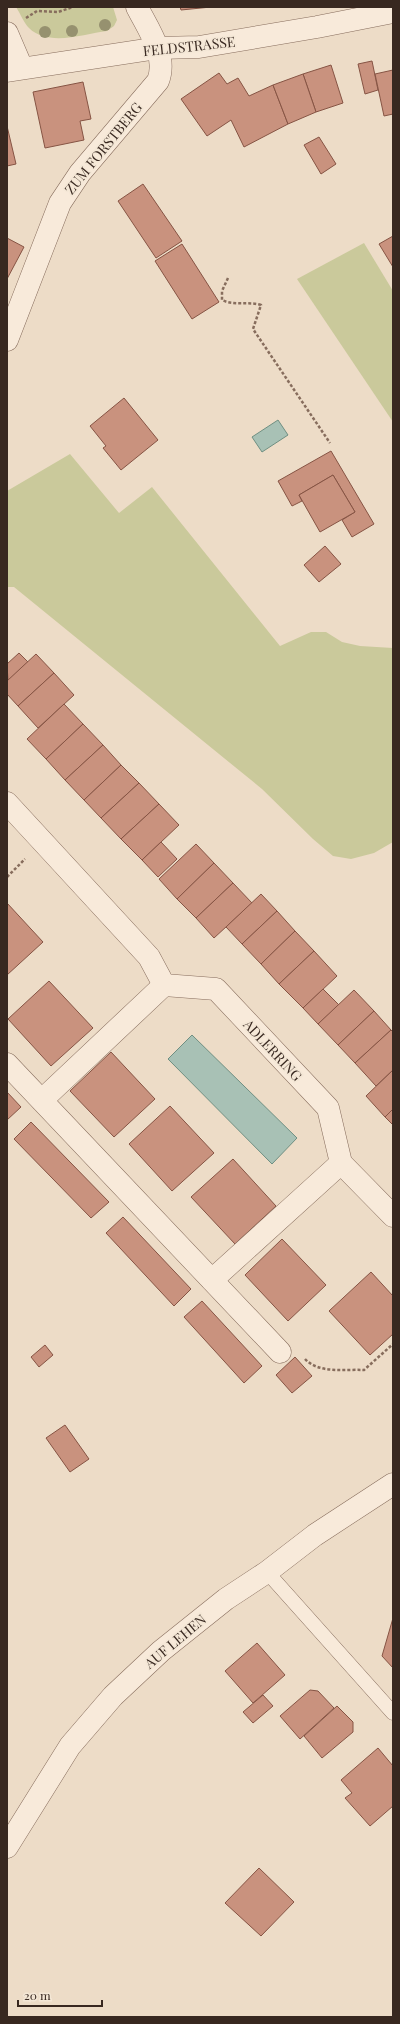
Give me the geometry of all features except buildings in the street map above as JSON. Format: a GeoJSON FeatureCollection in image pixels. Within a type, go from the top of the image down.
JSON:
{"type":"FeatureCollection","features":[{"type":"Feature","properties":{"kind":"street","name":"ZUM FORSTBERG"},"geometry":{"type":"LineString","coordinates":[[7,340],[60,203],[80,173],[158,81],[162,70],[158,48],[137,7]]}},
{"type":"Feature","properties":{"kind":"street","name":"FELDSTRASSE"},"geometry":{"type":"LineString","coordinates":[[15,70],[158,48],[199,47],[317,27],[393,12]]}},
{"type":"Feature","properties":{"kind":"street"},"geometry":{"type":"LineString","coordinates":[[7,33],[15,70]]}},
{"type":"Feature","properties":{"kind":"street"},"geometry":{"type":"LineString","coordinates":[[7,803],[149,957],[164,985],[42,1100]]}},
{"type":"Feature","properties":{"kind":"street","name":"ADLERRING"},"geometry":{"type":"LineString","coordinates":[[164,985],[216,989],[328,1108],[341,1163]]}},
{"type":"Feature","properties":{"kind":"street"},"geometry":{"type":"LineString","coordinates":[[7,1064],[280,1352]]}},
{"type":"Feature","properties":{"kind":"street"},"geometry":{"type":"LineString","coordinates":[[212,1280],[341,1163],[393,1216]]}},
{"type":"Feature","properties":{"kind":"street","name":"AUF LEHEN"},"geometry":{"type":"LineString","coordinates":[[7,1847],[70,1746],[113,1696],[161,1651],[226,1599],[268,1572],[315,1535],[393,1484]]}},
{"type":"Feature","properties":{"kind":"lane"},"geometry":{"type":"LineString","coordinates":[[268,1572],[393,1713]]}},
{"type":"Feature","properties":{"kind":"path"},"geometry":{"type":"LineString","coordinates":[[24,19],[38,11],[58,12],[73,7]]}},
{"type":"Feature","properties":{"kind":"path"},"geometry":{"type":"LineString","coordinates":[[228,278],[222,291],[222,300],[229,304],[253,303],[261,305],[254,329],[330,443]]}},
{"type":"Feature","properties":{"kind":"path"},"geometry":{"type":"LineString","coordinates":[[280,1352],[296,1349],[310,1365],[322,1368],[364,1370],[393,1344]]}},
{"type":"Feature","properties":{"kind":"green space"},"geometry":{"type":"Polygon","coordinates":[[[16,7],[113,7],[117,20],[114,26],[107,31],[66,38],[46,37],[37,34],[29,28],[16,7]]]}},
{"type":"Feature","properties":{"kind":"green space"},"geometry":{"type":"Polygon","coordinates":[[[364,243],[393,291],[393,422],[297,279],[364,243]]]}},
{"type":"Feature","properties":{"kind":"green space"},"geometry":{"type":"Polygon","coordinates":[[[70,454],[119,513],[152,487],[280,646],[311,632],[326,632],[342,642],[360,646],[393,648],[393,842],[374,853],[351,859],[333,856],[313,839],[262,789],[14,587],[7,587],[7,491],[70,454]]]}},
{"type":"Feature","properties":{"kind":"shaded area"},"geometry":{"type":"Polygon","coordinates":[[[278,420],[288,435],[262,452],[252,437],[278,420]]]}},
{"type":"Feature","properties":{"kind":"shaded area"},"geometry":{"type":"Polygon","coordinates":[[[192,1035],[297,1138],[272,1164],[168,1059],[192,1035]]]}}]}
